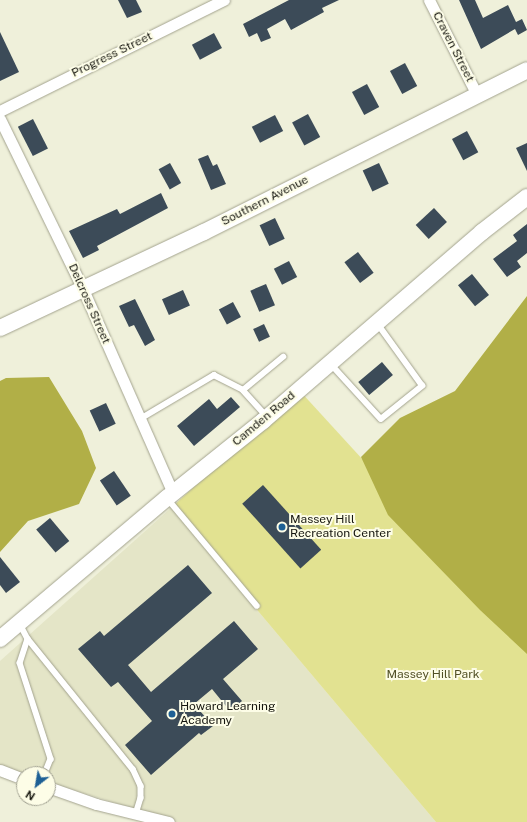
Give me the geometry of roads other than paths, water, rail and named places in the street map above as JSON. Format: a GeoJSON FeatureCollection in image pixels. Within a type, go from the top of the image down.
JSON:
{"type":"FeatureCollection","features":[{"type":"Feature","properties":{"kind":"street","name":"Progress Street"},"geometry":{"type":"LineString","coordinates":[[0,111],[224,0]]}},
{"type":"Feature","properties":{"kind":"street","name":"Craven Street"},"geometry":{"type":"LineString","coordinates":[[429,0],[477,95]]}},
{"type":"Feature","properties":{"kind":"street","name":"Southern Avenue"},"geometry":{"type":"LineString","coordinates":[[0,328],[82,287],[204,232],[527,70]]}},
{"type":"Feature","properties":{"kind":"street","name":"Delcross Street"},"geometry":{"type":"LineString","coordinates":[[0,118],[82,287],[140,419],[170,495]]}},
{"type":"Feature","properties":{"kind":"street","name":"Camden Road"},"geometry":{"type":"LineString","coordinates":[[0,639],[170,495],[267,418],[376,322],[482,232],[527,197]]}},
{"type":"Feature","properties":{"kind":"street"},"geometry":{"type":"LineString","coordinates":[[0,770],[16,776]]}},
{"type":"Feature","properties":{"kind":"street"},"geometry":{"type":"LineString","coordinates":[[56,790],[168,822]]}},
{"type":"Feature","properties":{"kind":"lane"},"geometry":{"type":"LineString","coordinates":[[329,363],[381,419],[422,386],[376,322]]}},
{"type":"Feature","properties":{"kind":"lane"},"geometry":{"type":"LineString","coordinates":[[243,390],[283,357]]}},
{"type":"Feature","properties":{"kind":"lane"},"geometry":{"type":"LineString","coordinates":[[140,419],[214,374],[243,390],[267,418]]}},
{"type":"Feature","properties":{"kind":"lane"},"geometry":{"type":"LineString","coordinates":[[170,495],[257,606]]}},
{"type":"Feature","properties":{"kind":"lane"},"geometry":{"type":"LineString","coordinates":[[20,623],[28,639],[133,769],[141,786],[141,798],[136,814]]}},
{"type":"Feature","properties":{"kind":"lane"},"geometry":{"type":"LineString","coordinates":[[28,639],[20,663],[51,759],[48,766]]}},
{"type":"Feature","properties":{"kind":"place","name":"Massey Hill Recreation Center"},"geometry":{"type":"Point","coordinates":[282,527]}},
{"type":"Feature","properties":{"kind":"place","name":"Howard Learning Academy"},"geometry":{"type":"Point","coordinates":[172,714]}},
{"type":"Feature","properties":{"kind":"park label","name":"Massey Hill Park"},"geometry":{"type":"Point","coordinates":[433,675]}}]}
